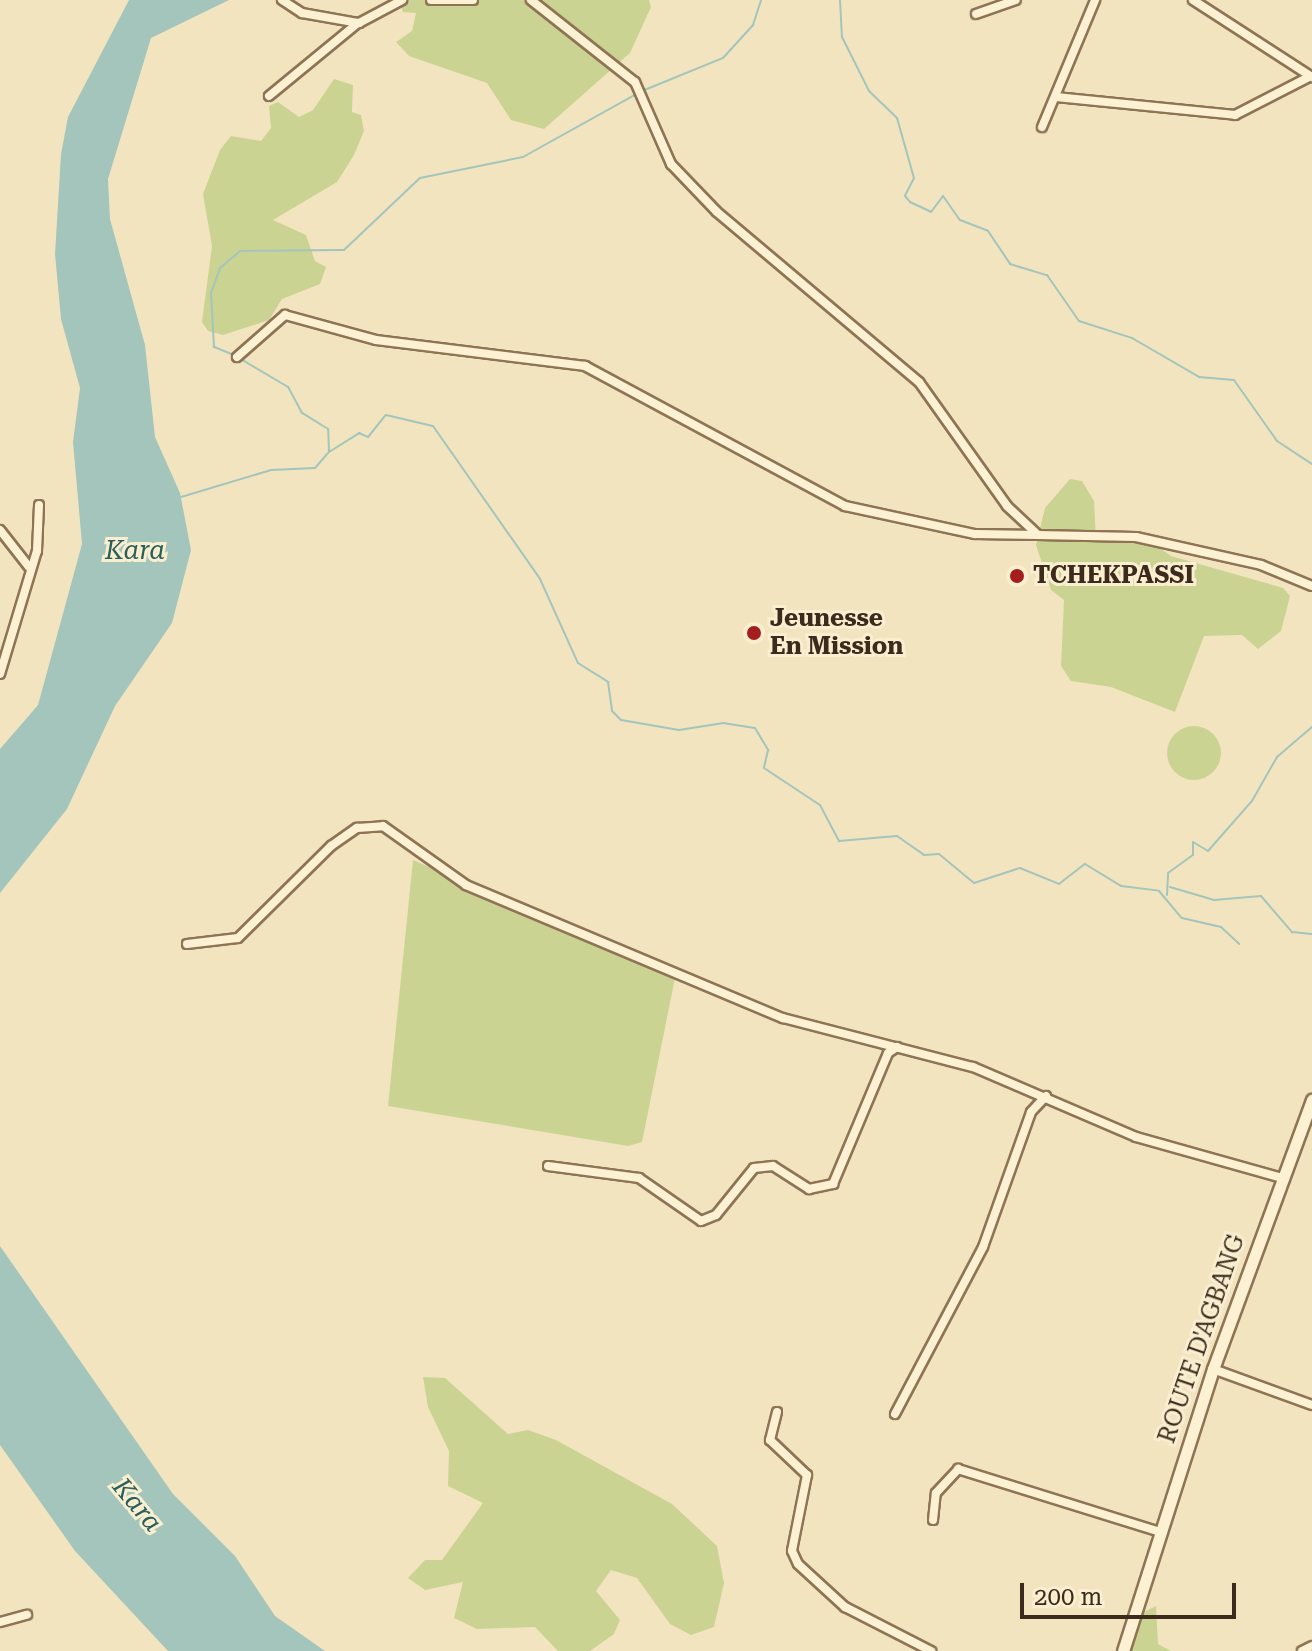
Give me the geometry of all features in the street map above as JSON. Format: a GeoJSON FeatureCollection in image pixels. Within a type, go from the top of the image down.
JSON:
{"type":"FeatureCollection","features":[{"type":"Feature","properties":{"kind":"main road","name":"ROUTE D'AGBANG"},"geometry":{"type":"LineString","coordinates":[[1123,1651],[1213,1369],[1282,1178],[1308,1123],[1312,1100]]}},
{"type":"Feature","properties":{"kind":"street"},"geometry":{"type":"LineString","coordinates":[[282,0],[302,13],[359,23]]}},
{"type":"Feature","properties":{"kind":"street"},"geometry":{"type":"LineString","coordinates":[[269,96],[359,23],[402,0]]}},
{"type":"Feature","properties":{"kind":"street"},"geometry":{"type":"LineString","coordinates":[[431,0],[473,0]]}},
{"type":"Feature","properties":{"kind":"street"},"geometry":{"type":"LineString","coordinates":[[531,0],[638,87],[671,164],[717,212],[919,382],[1007,506],[1038,535]]}},
{"type":"Feature","properties":{"kind":"street"},"geometry":{"type":"LineString","coordinates":[[976,14],[1016,0]]}},
{"type":"Feature","properties":{"kind":"street"},"geometry":{"type":"LineString","coordinates":[[1042,127],[1095,0]]}},
{"type":"Feature","properties":{"kind":"street"},"geometry":{"type":"LineString","coordinates":[[1193,0],[1311,76]]}},
{"type":"Feature","properties":{"kind":"street"},"geometry":{"type":"LineString","coordinates":[[1056,97],[1235,115],[1311,76]]}},
{"type":"Feature","properties":{"kind":"street"},"geometry":{"type":"LineString","coordinates":[[237,357],[285,315],[376,340],[585,366],[845,506],[975,534],[1136,537],[1261,565],[1312,586]]}},
{"type":"Feature","properties":{"kind":"street"},"geometry":{"type":"LineString","coordinates":[[0,674],[16,639],[39,505]]}},
{"type":"Feature","properties":{"kind":"street"},"geometry":{"type":"LineString","coordinates":[[0,530],[29,567]]}},
{"type":"Feature","properties":{"kind":"street"},"geometry":{"type":"LineString","coordinates":[[187,944],[238,938],[331,846],[357,828],[383,826],[466,885],[783,1018],[898,1047],[1046,1096],[1136,1137],[1282,1178]]}},
{"type":"Feature","properties":{"kind":"street"},"geometry":{"type":"LineString","coordinates":[[548,1166],[639,1178],[701,1221],[716,1215],[754,1168],[773,1166],[809,1189],[833,1184],[888,1053],[898,1047]]}},
{"type":"Feature","properties":{"kind":"street"},"geometry":{"type":"LineString","coordinates":[[895,1414],[983,1247],[1031,1112],[1046,1096]]}},
{"type":"Feature","properties":{"kind":"street"},"geometry":{"type":"LineString","coordinates":[[1213,1369],[1312,1405]]}},
{"type":"Feature","properties":{"kind":"street"},"geometry":{"type":"LineString","coordinates":[[777,1412],[770,1440],[807,1475],[792,1551],[798,1564],[845,1607],[931,1651]]}},
{"type":"Feature","properties":{"kind":"street"},"geometry":{"type":"LineString","coordinates":[[933,1520],[936,1493],[958,1469],[1160,1532]]}},
{"type":"Feature","properties":{"kind":"street"},"geometry":{"type":"LineString","coordinates":[[0,1622],[27,1615]]}},
{"type":"Feature","properties":{"kind":"street"},"geometry":{"type":"LineString","coordinates":[[1302,1651],[1312,1646]]}},
{"type":"Feature","properties":{"kind":"green space"},"geometry":{"type":"Polygon","coordinates":[[[399,0],[649,0],[651,7],[630,53],[544,129],[511,120],[487,83],[409,56],[396,42],[412,31],[416,13],[403,12],[399,0]]]}},
{"type":"Feature","properties":{"kind":"green space"},"geometry":{"type":"Polygon","coordinates":[[[334,79],[353,85],[352,112],[361,115],[364,131],[354,155],[337,182],[273,220],[306,235],[315,261],[326,267],[320,284],[282,299],[269,320],[223,335],[208,331],[202,322],[212,246],[203,194],[220,150],[231,136],[261,141],[271,128],[269,106],[278,102],[299,117],[313,110],[334,79]]]}},
{"type":"Feature","properties":{"kind":"green space"},"geometry":{"type":"Polygon","coordinates":[[[1070,479],[1082,481],[1094,501],[1096,540],[1154,544],[1171,556],[1283,588],[1290,596],[1281,631],[1258,649],[1242,635],[1204,636],[1175,712],[1111,687],[1071,681],[1061,666],[1064,600],[1051,590],[1036,545],[1045,508],[1070,479]]]}},
{"type":"Feature","properties":{"kind":"green space"},"geometry":{"type":"Polygon","coordinates":[[[1194,726],[1213,734],[1221,753],[1213,772],[1194,780],[1175,772],[1167,753],[1175,734],[1194,726]]]}},
{"type":"Feature","properties":{"kind":"green space"},"geometry":{"type":"Polygon","coordinates":[[[413,860],[676,973],[642,1142],[628,1146],[388,1106],[413,860]]]}},
{"type":"Feature","properties":{"kind":"green space"},"geometry":{"type":"Polygon","coordinates":[[[423,1377],[445,1378],[508,1434],[528,1430],[556,1440],[672,1504],[717,1546],[724,1583],[714,1627],[691,1635],[670,1624],[637,1578],[611,1570],[596,1591],[620,1620],[614,1634],[590,1651],[558,1651],[535,1627],[477,1629],[454,1618],[463,1582],[425,1590],[408,1578],[425,1560],[442,1560],[483,1503],[448,1486],[449,1451],[428,1407],[423,1377]]]}},
{"type":"Feature","properties":{"kind":"green space"},"geometry":{"type":"Polygon","coordinates":[[[1156,1606],[1158,1644],[1171,1651],[1128,1651],[1144,1612],[1156,1606]]]}},
{"type":"Feature","properties":{"kind":"water","name":"Kara"},"geometry":{"type":"Polygon","coordinates":[[[129,0],[229,0],[151,38],[108,179],[110,219],[145,345],[155,437],[180,493],[191,550],[172,623],[115,706],[67,809],[0,893],[0,749],[38,705],[82,544],[73,442],[80,388],[61,319],[55,254],[61,154],[68,117],[129,0]]]}},
{"type":"Feature","properties":{"kind":"water","name":"Kara"},"geometry":{"type":"Polygon","coordinates":[[[0,1246],[173,1494],[235,1556],[275,1616],[325,1651],[168,1651],[75,1551],[0,1445],[0,1246]]]}},
{"type":"Feature","properties":{"kind":"waterway"},"geometry":{"type":"LineString","coordinates":[[642,91],[723,58],[753,25],[761,0]]}},
{"type":"Feature","properties":{"kind":"waterway"},"geometry":{"type":"LineString","coordinates":[[840,0],[842,37],[869,91],[897,118],[914,178],[905,196],[910,202],[931,212],[943,196],[960,220],[988,231],[1010,264],[1047,275],[1079,321],[1132,338],[1199,377],[1234,380],[1277,441],[1312,464]]}},
{"type":"Feature","properties":{"kind":"waterway"},"geometry":{"type":"LineString","coordinates":[[234,355],[214,347],[211,293],[220,268],[240,251],[344,250],[420,178],[523,157],[636,94]]}},
{"type":"Feature","properties":{"kind":"waterway"},"geometry":{"type":"LineString","coordinates":[[181,497],[271,470],[315,468],[329,452],[328,429],[302,413],[288,387],[239,358]]}},
{"type":"Feature","properties":{"kind":"waterway"},"geometry":{"type":"LineString","coordinates":[[329,452],[359,433],[368,437],[386,415],[433,426],[540,579],[578,663],[608,682],[612,711],[621,720],[679,730],[723,723],[755,728],[768,750],[764,768],[820,805],[839,841],[897,836],[924,855],[939,854],[974,883],[1020,868],[1059,884],[1085,864],[1121,886],[1159,891],[1182,918],[1221,927],[1239,944]]}},
{"type":"Feature","properties":{"kind":"waterway"},"geometry":{"type":"LineString","coordinates":[[1167,895],[1168,873],[1193,855],[1193,842],[1208,851],[1252,801],[1277,757],[1312,727]]}},
{"type":"Feature","properties":{"kind":"waterway"},"geometry":{"type":"LineString","coordinates":[[1170,887],[1214,900],[1261,896],[1292,932],[1312,934]]}},
{"type":"Feature","properties":{"kind":"place","name":"TCHEKPASSI"},"geometry":{"type":"Point","coordinates":[1017,576]}},
{"type":"Feature","properties":{"kind":"place","name":"Jeunesse En Mission"},"geometry":{"type":"Point","coordinates":[754,633]}}]}
